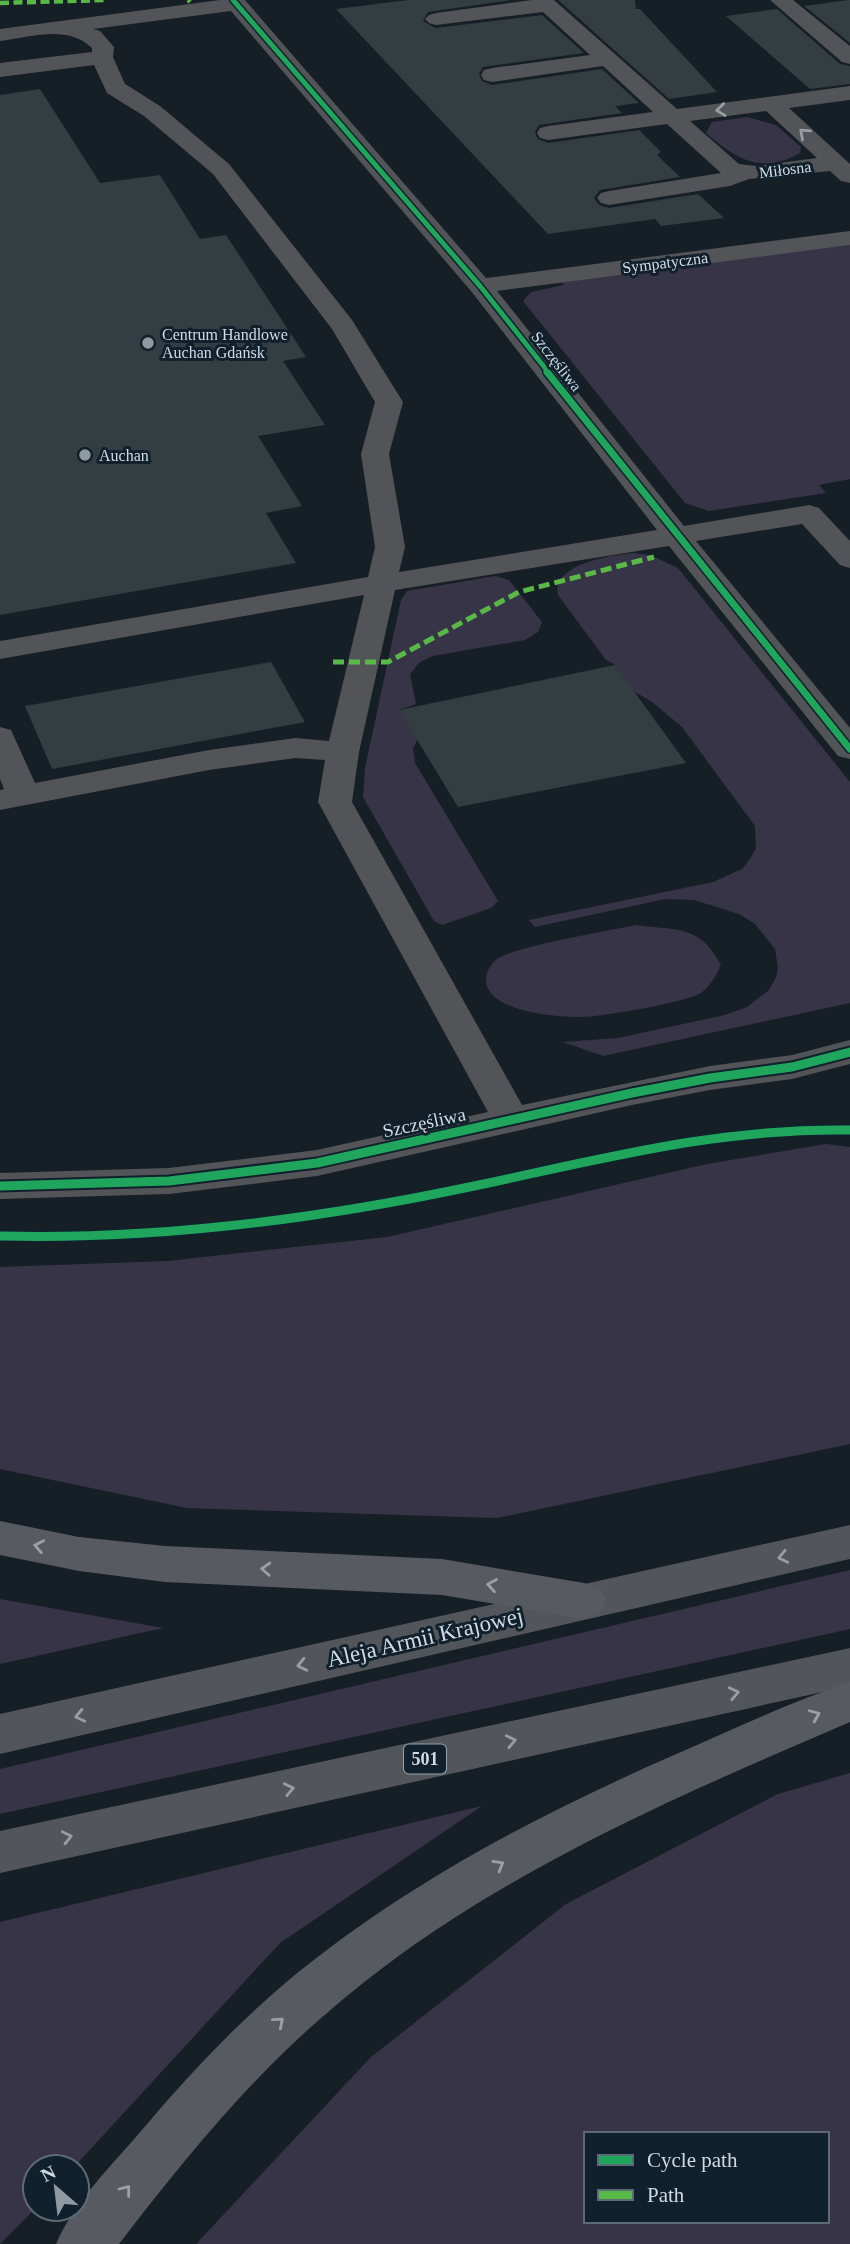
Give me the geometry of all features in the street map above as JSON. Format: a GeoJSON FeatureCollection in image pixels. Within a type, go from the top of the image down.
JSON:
{"type":"FeatureCollection","features":[{"type":"Feature","properties":{"kind":"highway"},"geometry":{"type":"LineString","coordinates":[[0,1538],[79,1554],[165,1564],[442,1577],[583,1601]]}},
{"type":"Feature","properties":{"kind":"highway"},"geometry":{"type":"LineString","coordinates":[[84,2244],[161,2146],[222,2080],[267,2033],[337,1972],[440,1899],[551,1836],[667,1780],[850,1700]]}},
{"type":"Feature","properties":{"kind":"main road","name":"Aleja Armii Krajowej"},"geometry":{"type":"LineString","coordinates":[[0,1734],[850,1542]]}},
{"type":"Feature","properties":{"kind":"main road","name":"501"},"geometry":{"type":"LineString","coordinates":[[0,1852],[850,1667]]}},
{"type":"Feature","properties":{"kind":"street"},"geometry":{"type":"LineString","coordinates":[[780,0],[850,57]]}},
{"type":"Feature","properties":{"kind":"street"},"geometry":{"type":"LineString","coordinates":[[0,35],[235,2]]}},
{"type":"Feature","properties":{"kind":"street","name":"Szczęśliwa"},"geometry":{"type":"LineString","coordinates":[[235,2],[480,286],[676,535],[850,748]]}},
{"type":"Feature","properties":{"kind":"street"},"geometry":{"type":"LineString","coordinates":[[436,19],[545,2]]}},
{"type":"Feature","properties":{"kind":"street","name":"Miłosna"},"geometry":{"type":"LineString","coordinates":[[545,2],[724,166],[744,173],[843,170]]}},
{"type":"Feature","properties":{"kind":"street"},"geometry":{"type":"LineString","coordinates":[[68,27],[92,36],[103,47],[103,57],[115,88],[152,111],[221,169],[343,326],[389,402],[375,454],[390,547],[379,583],[335,802],[511,1121]]}},
{"type":"Feature","properties":{"kind":"street"},"geometry":{"type":"LineString","coordinates":[[0,70],[103,57]]}},
{"type":"Feature","properties":{"kind":"street"},"geometry":{"type":"LineString","coordinates":[[492,75],[606,59]]}},
{"type":"Feature","properties":{"kind":"street"},"geometry":{"type":"LineString","coordinates":[[548,132],[850,93]]}},
{"type":"Feature","properties":{"kind":"street","name":"Miłosna"},"geometry":{"type":"LineString","coordinates":[[771,103],[843,170]]}},
{"type":"Feature","properties":{"kind":"street"},"geometry":{"type":"LineString","coordinates":[[610,198],[730,179],[744,173]]}},
{"type":"Feature","properties":{"kind":"street","name":"Sympatyczna"},"geometry":{"type":"LineString","coordinates":[[480,286],[850,238]]}},
{"type":"Feature","properties":{"kind":"street"},"geometry":{"type":"LineString","coordinates":[[0,650],[379,583],[809,514],[850,559]]}},
{"type":"Feature","properties":{"kind":"street"},"geometry":{"type":"LineString","coordinates":[[0,737],[12,798],[209,760],[283,750],[343,752]]}},
{"type":"Feature","properties":{"kind":"street","name":"Szczęśliwa"},"geometry":{"type":"LineString","coordinates":[[0,1186],[170,1181],[317,1163],[710,1078],[792,1067],[850,1052]]}},
{"type":"Feature","properties":{"kind":"street","name":"Szczęśliwa"},"geometry":{"type":"LineString","coordinates":[[792,1067],[850,1079]]}},
{"type":"Feature","properties":{"kind":"shaded area"},"geometry":{"type":"Polygon","coordinates":[[[747,117],[776,125],[801,147],[800,153],[773,163],[750,161],[728,150],[706,133],[712,122],[747,117]]]}},
{"type":"Feature","properties":{"kind":"shaded area"},"geometry":{"type":"Polygon","coordinates":[[[850,245],[850,479],[819,485],[826,493],[709,511],[685,503],[523,301],[531,292],[564,285],[561,280],[850,245]]]}},
{"type":"Feature","properties":{"kind":"shaded area"},"geometry":{"type":"Polygon","coordinates":[[[633,553],[650,555],[678,568],[850,782],[850,1003],[603,1056],[563,1042],[618,1038],[725,1015],[747,1007],[769,990],[778,968],[775,949],[755,924],[739,914],[694,900],[665,899],[535,927],[529,920],[713,882],[742,869],[756,848],[755,826],[682,727],[652,702],[632,690],[558,595],[558,584],[573,569],[598,559],[633,553]]]}},
{"type":"Feature","properties":{"kind":"shaded area"},"geometry":{"type":"Polygon","coordinates":[[[495,576],[509,580],[542,622],[538,632],[525,640],[433,656],[420,662],[410,674],[416,704],[399,710],[406,720],[428,720],[413,748],[415,763],[498,901],[491,908],[442,925],[434,921],[363,797],[365,768],[401,600],[407,591],[495,576]]]}},
{"type":"Feature","properties":{"kind":"shaded area"},"geometry":{"type":"Polygon","coordinates":[[[636,925],[676,929],[696,936],[713,952],[721,965],[715,977],[703,991],[690,998],[622,1012],[580,1017],[526,1011],[499,1000],[490,992],[486,975],[497,959],[507,954],[636,925]]]}},
{"type":"Feature","properties":{"kind":"shaded area"},"geometry":{"type":"Polygon","coordinates":[[[826,1144],[850,1147],[850,1444],[497,1518],[187,1508],[0,1469],[0,1267],[168,1261],[387,1237],[707,1164],[826,1144]]]}},
{"type":"Feature","properties":{"kind":"shaded area"},"geometry":{"type":"Polygon","coordinates":[[[850,1570],[850,1629],[0,1814],[0,1769],[850,1570]]]}},
{"type":"Feature","properties":{"kind":"shaded area"},"geometry":{"type":"Polygon","coordinates":[[[0,1599],[163,1628],[0,1664],[0,1599]]]}},
{"type":"Feature","properties":{"kind":"shaded area"},"geometry":{"type":"Polygon","coordinates":[[[850,1773],[850,2244],[196,2244],[371,2057],[566,1904],[778,1794],[850,1773]]]}},
{"type":"Feature","properties":{"kind":"shaded area"},"geometry":{"type":"Polygon","coordinates":[[[482,1806],[280,1943],[87,2153],[21,2153],[21,2223],[0,2244],[0,1922],[482,1806]]]}},
{"type":"Feature","properties":{"kind":"building"},"geometry":{"type":"Polygon","coordinates":[[[408,0],[512,0],[428,12],[423,21],[435,28],[542,15],[584,53],[483,67],[479,74],[482,81],[492,85],[602,69],[639,103],[615,106],[622,113],[539,125],[535,132],[538,139],[548,143],[639,130],[661,152],[657,155],[680,177],[600,190],[594,198],[599,205],[609,208],[698,194],[724,218],[661,226],[655,219],[548,234],[336,9],[408,0]]]}},
{"type":"Feature","properties":{"kind":"building"},"geometry":{"type":"Polygon","coordinates":[[[558,0],[635,0],[636,9],[640,9],[717,92],[669,99],[558,0]]]}},
{"type":"Feature","properties":{"kind":"building"},"geometry":{"type":"Polygon","coordinates":[[[850,0],[850,43],[804,6],[850,0]]]}},
{"type":"Feature","properties":{"kind":"building"},"geometry":{"type":"Polygon","coordinates":[[[777,9],[840,64],[850,66],[850,84],[810,89],[726,16],[777,9]]]}},
{"type":"Feature","properties":{"kind":"building","name":"Centrum Handlowe Auchan Gdańsk"},"geometry":{"type":"Polygon","coordinates":[[[40,89],[100,183],[160,175],[200,239],[226,235],[306,357],[283,361],[325,425],[258,436],[302,506],[266,513],[296,563],[0,615],[0,95],[40,89]]]}},
{"type":"Feature","properties":{"kind":"building"},"geometry":{"type":"Polygon","coordinates":[[[271,662],[305,722],[52,769],[25,706],[271,662]]]}},
{"type":"Feature","properties":{"kind":"building"},"geometry":{"type":"Polygon","coordinates":[[[615,665],[686,763],[458,807],[399,710],[615,665]]]}},
{"type":"Feature","properties":{"kind":"marked path"},"geometry":{"type":"LineString","coordinates":[[0,3],[104,0]]}},
{"type":"Feature","properties":{"kind":"marked path"},"geometry":{"type":"LineString","coordinates":[[333,662],[388,662],[519,592],[654,557]]}},
{"type":"Feature","properties":{"kind":"cycle path"},"geometry":{"type":"LineString","coordinates":[[233,0],[480,286],[676,535],[850,749]]}},
{"type":"Feature","properties":{"kind":"cycle path"},"geometry":{"type":"LineString","coordinates":[[0,1186],[169,1181],[317,1163],[632,1093],[710,1078],[792,1067],[850,1052]]}},
{"type":"Feature","properties":{"kind":"cycle path"},"geometry":{"type":"LineString","coordinates":[[0,1236],[90,1237],[225,1225],[457,1190],[624,1153],[712,1137],[803,1129],[850,1130]]}},
{"type":"Feature","properties":{"kind":"place","name":"Centrum Handlowe Auchan Gdańsk"},"geometry":{"type":"Point","coordinates":[148,343]}},
{"type":"Feature","properties":{"kind":"place","name":"Auchan"},"geometry":{"type":"Point","coordinates":[85,455]}}]}
